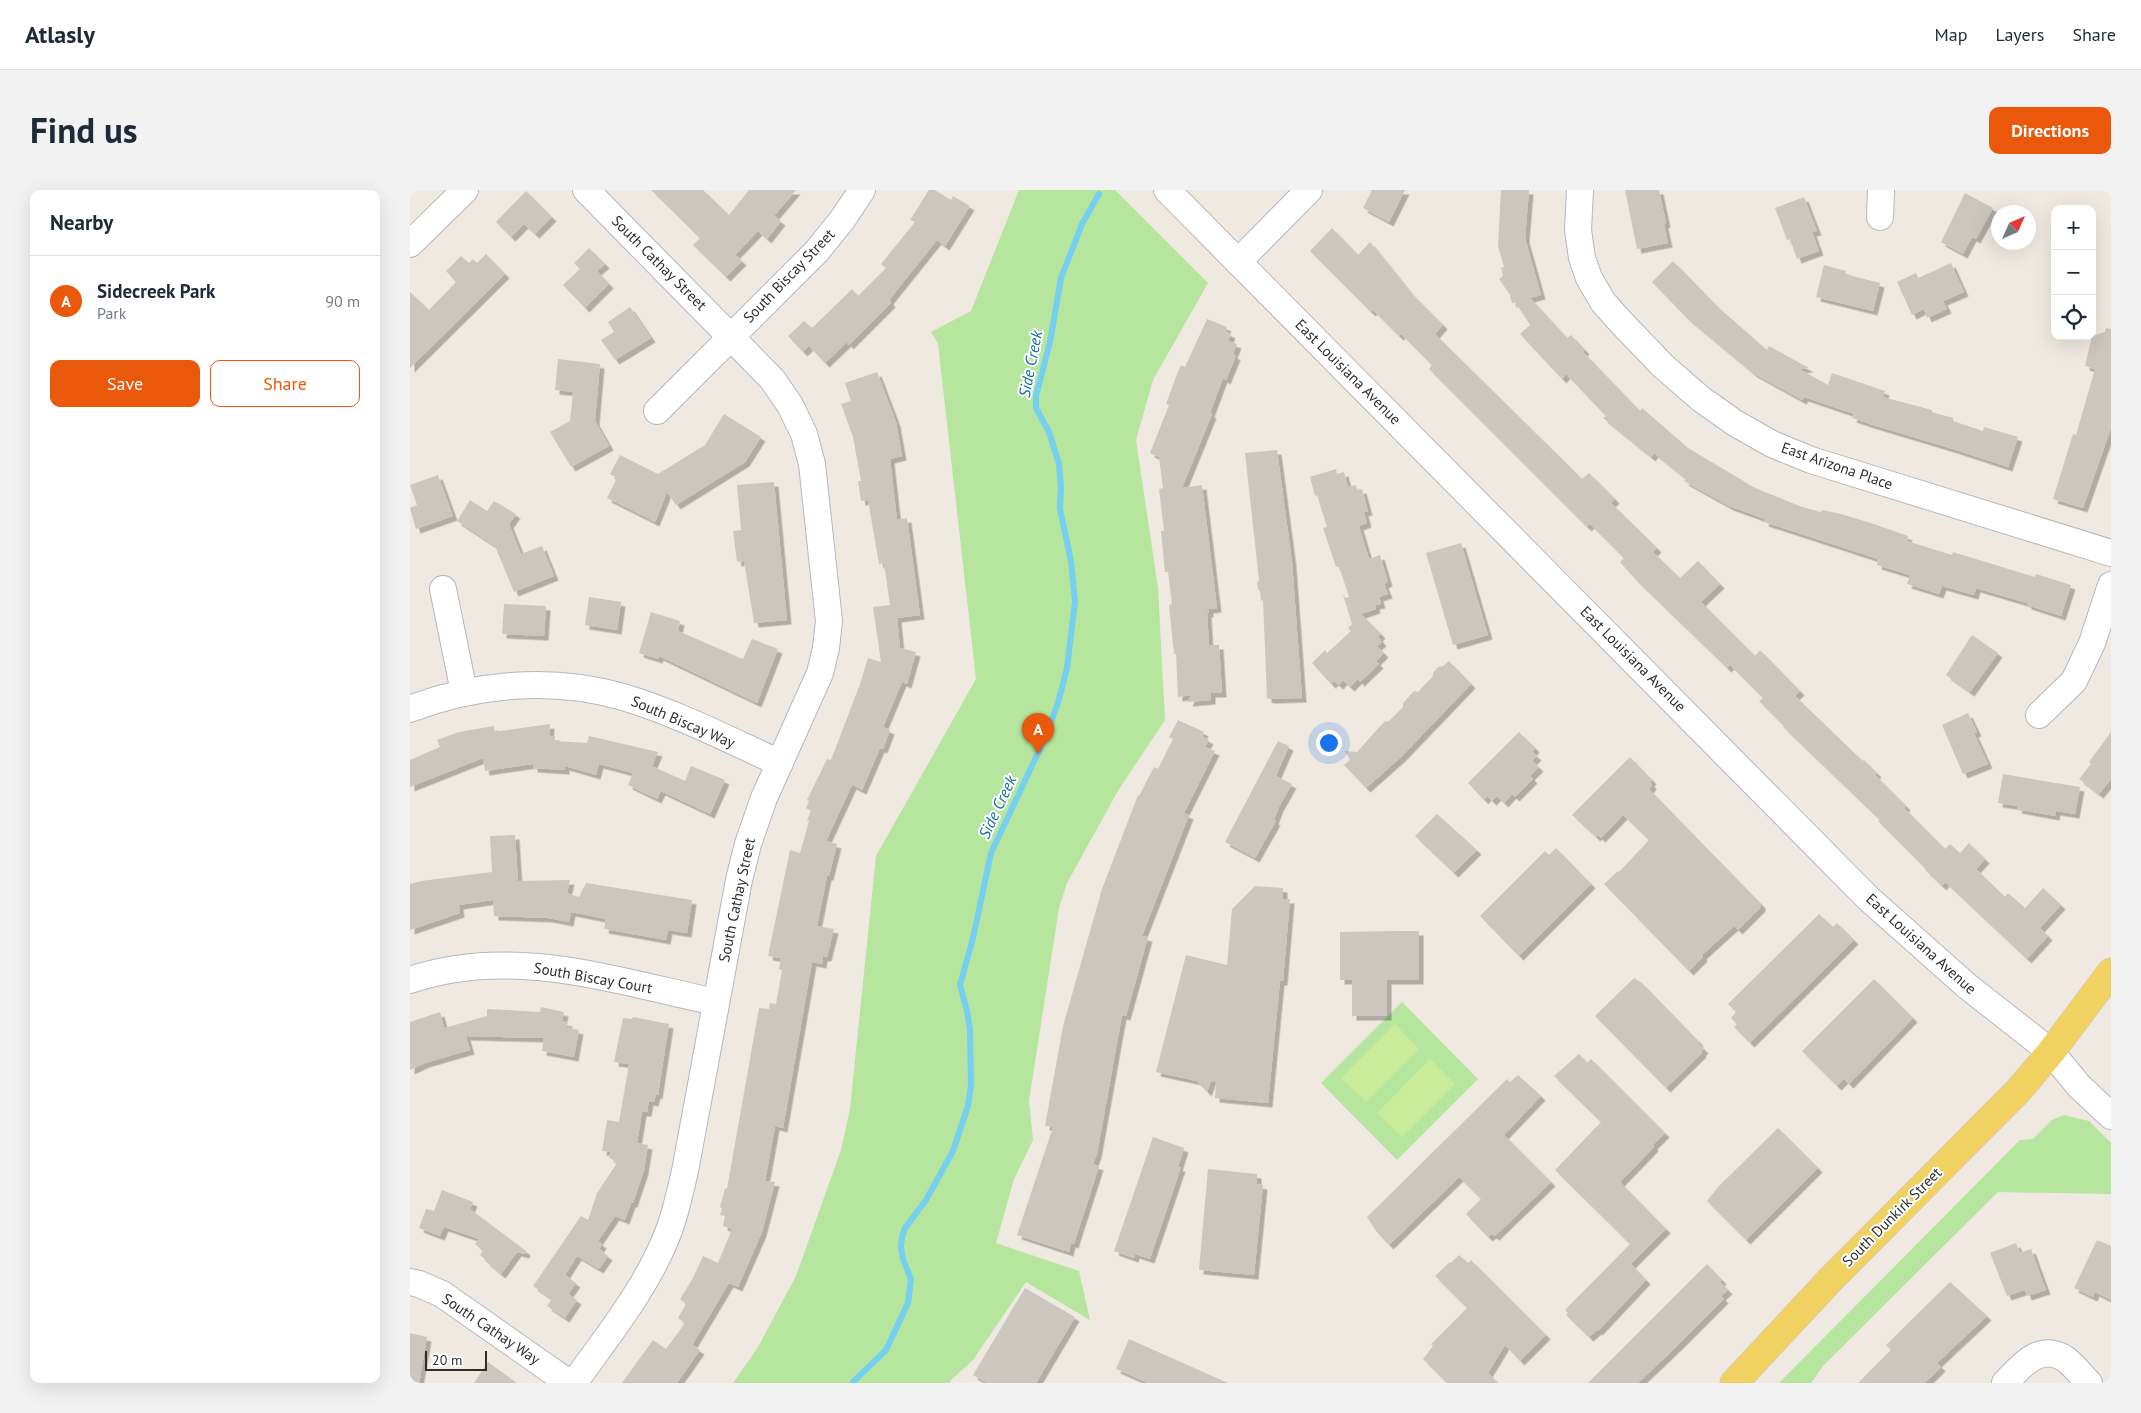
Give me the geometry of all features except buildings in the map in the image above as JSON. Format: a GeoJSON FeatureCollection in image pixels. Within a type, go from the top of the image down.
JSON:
{"type":"FeatureCollection","features":[{"type":"Feature","properties":{"kind":"main road","name":"South Dunkirk Street"},"geometry":{"type":"LineString","coordinates":[[1734,1383],[1831,1279],[2018,1091],[2051,1052],[2111,972]]}},
{"type":"Feature","properties":{"kind":"street"},"geometry":{"type":"LineString","coordinates":[[410,244],[464,190]]}},
{"type":"Feature","properties":{"kind":"street","name":"South Cathay Street"},"geometry":{"type":"LineString","coordinates":[[574,1383],[648,1275],[673,1219],[685,1172],[716,1002],[748,844],[764,798],[820,673],[826,648],[829,621],[816,485],[804,434],[790,406],[772,379],[586,190]]}},
{"type":"Feature","properties":{"kind":"street","name":"South Biscay Street"},"geometry":{"type":"LineString","coordinates":[[731,336],[817,251],[842,220],[862,190]]}},
{"type":"Feature","properties":{"kind":"street","name":"East Louisiana Avenue"},"geometry":{"type":"LineString","coordinates":[[1166,190],[1601,626],[1869,899],[1967,986],[2051,1052],[2079,1086],[2111,1116]]}},
{"type":"Feature","properties":{"kind":"street"},"geometry":{"type":"LineString","coordinates":[[1238,262],[1309,190]]}},
{"type":"Feature","properties":{"kind":"street","name":"East Arizona Place"},"geometry":{"type":"LineString","coordinates":[[1580,190],[1578,230],[1582,258],[1589,278],[1603,302],[1663,366],[1701,399],[1735,423],[1772,444],[1811,460],[2111,553]]}},
{"type":"Feature","properties":{"kind":"street"},"geometry":{"type":"LineString","coordinates":[[1880,217],[1881,190]]}},
{"type":"Feature","properties":{"kind":"street"},"geometry":{"type":"LineString","coordinates":[[657,410],[731,336]]}},
{"type":"Feature","properties":{"kind":"street"},"geometry":{"type":"LineString","coordinates":[[2039,715],[2074,681],[2092,644],[2111,585]]}},
{"type":"Feature","properties":{"kind":"street"},"geometry":{"type":"LineString","coordinates":[[443,589],[464,692]]}},
{"type":"Feature","properties":{"kind":"street","name":"South Biscay Way"},"geometry":{"type":"LineString","coordinates":[[410,709],[464,692],[518,685],[553,685],[587,689],[622,696],[655,708],[780,764]]}},
{"type":"Feature","properties":{"kind":"street","name":"South Biscay Court"},"geometry":{"type":"LineString","coordinates":[[410,980],[454,969],[486,965],[519,964],[562,969],[716,1002]]}},
{"type":"Feature","properties":{"kind":"street","name":"South Cathay Way"},"geometry":{"type":"LineString","coordinates":[[410,1282],[442,1294],[569,1383]]}},
{"type":"Feature","properties":{"kind":"street"},"geometry":{"type":"LineString","coordinates":[[2005,1383],[2028,1359],[2040,1354],[2052,1354],[2064,1358],[2089,1383]]}},
{"type":"Feature","properties":{"kind":"green space"},"geometry":{"type":"Polygon","coordinates":[[[1019,190],[1115,190],[1208,283],[1153,380],[1136,440],[1158,588],[1165,720],[1119,789],[1067,883],[1059,908],[1029,1101],[1033,1140],[1014,1179],[996,1243],[1079,1271],[1090,1320],[1026,1282],[973,1360],[950,1383],[733,1383],[758,1347],[796,1276],[841,1150],[850,1109],[876,856],[976,679],[938,344],[931,332],[971,311],[1019,190]]]}},
{"type":"Feature","properties":{"kind":"green space"},"geometry":{"type":"Polygon","coordinates":[[[1402,1002],[1478,1079],[1397,1160],[1321,1083],[1402,1002]]]}},
{"type":"Feature","properties":{"kind":"green space"},"geometry":{"type":"Polygon","coordinates":[[[1395,1024],[1419,1049],[1366,1102],[1341,1078],[1395,1024]]]}},
{"type":"Feature","properties":{"kind":"green space"},"geometry":{"type":"Polygon","coordinates":[[[1430,1059],[1455,1084],[1402,1137],[1377,1113],[1430,1059]]]}},
{"type":"Feature","properties":{"kind":"green space"},"geometry":{"type":"Polygon","coordinates":[[[2064,1115],[2089,1121],[2111,1143],[2111,1194],[1998,1192],[1823,1366],[1811,1383],[1779,1383],[2020,1140],[2033,1139],[2052,1120],[2064,1115]]]}},
{"type":"Feature","properties":{"kind":"waterway","name":"Side Creek"},"geometry":{"type":"LineString","coordinates":[[852,1383],[886,1350],[908,1303],[911,1279],[903,1259],[902,1237],[905,1228],[926,1200],[953,1151],[968,1106],[971,1085],[970,1030],[960,985],[973,938],[991,853],[1045,738],[1058,703],[1067,668],[1075,602],[1071,561],[1060,509],[1059,464],[1049,432],[1036,408],[1036,396],[1050,342],[1061,278],[1082,224],[1099,194]]}},
{"type":"Feature","properties":{"kind":"place","name":"Sidecreek Park"},"geometry":{"type":"Point","coordinates":[1038,754]}}]}
